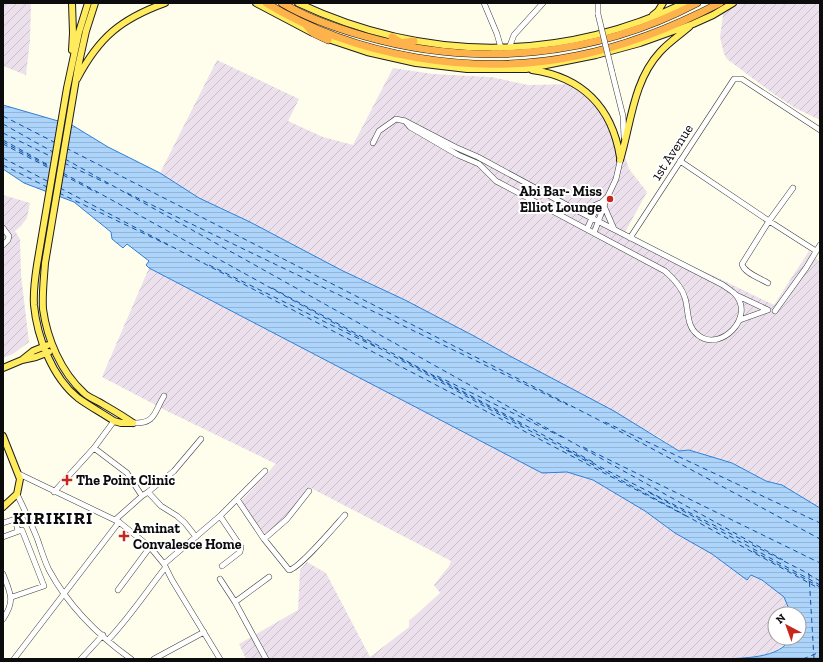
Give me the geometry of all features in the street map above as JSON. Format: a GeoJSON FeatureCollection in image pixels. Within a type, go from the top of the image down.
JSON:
{"type":"FeatureCollection","features":[{"type":"Feature","properties":{"kind":"highway"},"geometry":{"type":"LineString","coordinates":[[266,3],[313,32],[329,37],[403,55],[498,66],[514,66],[547,61],[620,45],[675,25],[720,3]]}},
{"type":"Feature","properties":{"kind":"highway"},"geometry":{"type":"LineString","coordinates":[[282,3],[335,27],[442,52],[486,54],[511,54],[569,47],[616,36],[667,18],[697,3]]}},
{"type":"Feature","properties":{"kind":"highway"},"geometry":{"type":"LineString","coordinates":[[304,26],[329,37]]}},
{"type":"Feature","properties":{"kind":"highway"},"geometry":{"type":"LineString","coordinates":[[390,40],[412,44]]}},
{"type":"Feature","properties":{"kind":"main road"},"geometry":{"type":"LineString","coordinates":[[72,3],[72,87],[45,263],[43,309],[54,349],[68,375],[85,394],[133,423]]}},
{"type":"Feature","properties":{"kind":"main road"},"geometry":{"type":"LineString","coordinates":[[71,69],[88,3]]}},
{"type":"Feature","properties":{"kind":"main road"},"geometry":{"type":"LineString","coordinates":[[95,3],[86,31],[72,87],[37,265],[34,287],[34,304],[36,322],[44,346],[60,377],[78,397],[114,421],[121,423],[133,423]]}},
{"type":"Feature","properties":{"kind":"main road"},"geometry":{"type":"LineString","coordinates":[[72,87],[90,56],[105,38],[134,16],[165,3]]}},
{"type":"Feature","properties":{"kind":"main road"},"geometry":{"type":"LineString","coordinates":[[256,3],[304,26]]}},
{"type":"Feature","properties":{"kind":"main road"},"geometry":{"type":"LineString","coordinates":[[298,3],[390,40]]}},
{"type":"Feature","properties":{"kind":"main road"},"geometry":{"type":"LineString","coordinates":[[648,19],[658,11],[663,3]]}},
{"type":"Feature","properties":{"kind":"main road"},"geometry":{"type":"LineString","coordinates":[[412,44],[501,48],[551,44],[612,31],[648,19],[684,3]]}},
{"type":"Feature","properties":{"kind":"main road"},"geometry":{"type":"LineString","coordinates":[[526,69],[596,56],[640,42],[693,24],[713,15],[733,3]]}},
{"type":"Feature","properties":{"kind":"main road"},"geometry":{"type":"LineString","coordinates":[[620,160],[642,79],[660,52],[693,24]]}},
{"type":"Feature","properties":{"kind":"main road"},"geometry":{"type":"LineString","coordinates":[[514,66],[546,72],[561,77],[579,86],[587,93],[612,126],[620,160]]}},
{"type":"Feature","properties":{"kind":"main road"},"geometry":{"type":"LineString","coordinates":[[22,360],[33,351],[52,343]]}},
{"type":"Feature","properties":{"kind":"main road"},"geometry":{"type":"LineString","coordinates":[[3,368],[22,360],[47,353],[54,349]]}},
{"type":"Feature","properties":{"kind":"main road"},"geometry":{"type":"LineString","coordinates":[[3,436],[19,474],[20,483],[17,494],[3,507]]}},
{"type":"Feature","properties":{"kind":"street"},"geometry":{"type":"LineString","coordinates":[[484,3],[498,34],[501,48]]}},
{"type":"Feature","properties":{"kind":"street"},"geometry":{"type":"LineString","coordinates":[[509,48],[514,35],[543,3]]}},
{"type":"Feature","properties":{"kind":"street"},"geometry":{"type":"LineString","coordinates":[[594,233],[599,221],[603,204],[616,179],[624,135],[623,116],[598,14],[598,3]]}},
{"type":"Feature","properties":{"kind":"street","name":"1st Avenue"},"geometry":{"type":"LineString","coordinates":[[630,238],[734,79],[742,79],[820,130]]}},
{"type":"Feature","properties":{"kind":"street"},"geometry":{"type":"LineString","coordinates":[[373,142],[379,131],[396,120],[405,121],[455,147],[478,157],[576,210],[723,285],[736,295],[768,310],[740,320]]}},
{"type":"Feature","properties":{"kind":"street"},"geometry":{"type":"LineString","coordinates":[[405,121],[410,127],[458,155],[479,164],[496,181],[664,271],[672,277],[681,288],[685,298],[690,324],[698,335],[705,338],[721,338],[729,334],[737,326],[740,320],[741,306],[736,295]]}},
{"type":"Feature","properties":{"kind":"street"},"geometry":{"type":"LineString","coordinates":[[680,160],[769,221],[816,251]]}},
{"type":"Feature","properties":{"kind":"street"},"geometry":{"type":"LineString","coordinates":[[768,282],[747,271],[743,268],[742,264],[769,221],[793,188]]}},
{"type":"Feature","properties":{"kind":"street"},"geometry":{"type":"LineString","coordinates":[[576,210],[603,204]]}},
{"type":"Feature","properties":{"kind":"street"},"geometry":{"type":"LineString","coordinates":[[587,229],[598,207],[603,204]]}},
{"type":"Feature","properties":{"kind":"street"},"geometry":{"type":"LineString","coordinates":[[603,204],[614,229]]}},
{"type":"Feature","properties":{"kind":"street"},"geometry":{"type":"LineString","coordinates":[[3,228],[9,236],[8,240],[3,245]]}},
{"type":"Feature","properties":{"kind":"street"},"geometry":{"type":"LineString","coordinates":[[775,311],[820,245]]}},
{"type":"Feature","properties":{"kind":"street"},"geometry":{"type":"LineString","coordinates":[[133,423],[143,423],[151,419],[164,396]]}},
{"type":"Feature","properties":{"kind":"street"},"geometry":{"type":"LineString","coordinates":[[54,492],[94,448],[114,421]]}},
{"type":"Feature","properties":{"kind":"street"},"geometry":{"type":"LineString","coordinates":[[14,659],[117,521],[142,496],[174,472],[201,439]]}},
{"type":"Feature","properties":{"kind":"street"},"geometry":{"type":"LineString","coordinates":[[94,448],[127,473],[142,496]]}},
{"type":"Feature","properties":{"kind":"street"},"geometry":{"type":"LineString","coordinates":[[108,640],[126,622],[165,566],[220,516],[266,471]]}},
{"type":"Feature","properties":{"kind":"street"},"geometry":{"type":"LineString","coordinates":[[19,474],[117,521],[150,547],[165,566],[220,659]]}},
{"type":"Feature","properties":{"kind":"street"},"geometry":{"type":"LineString","coordinates":[[264,539],[287,519],[309,491]]}},
{"type":"Feature","properties":{"kind":"street"},"geometry":{"type":"LineString","coordinates":[[148,492],[161,506],[185,523],[196,537]]}},
{"type":"Feature","properties":{"kind":"street"},"geometry":{"type":"LineString","coordinates":[[17,494],[49,569],[64,593],[79,613],[115,647],[131,659]]}},
{"type":"Feature","properties":{"kind":"street"},"geometry":{"type":"LineString","coordinates":[[237,499],[264,539],[289,570],[293,569],[303,561],[345,515]]}},
{"type":"Feature","properties":{"kind":"street"},"geometry":{"type":"LineString","coordinates":[[220,516],[241,547],[240,552],[222,566]]}},
{"type":"Feature","properties":{"kind":"street"},"geometry":{"type":"LineString","coordinates":[[3,523],[15,519],[18,531]]}},
{"type":"Feature","properties":{"kind":"street"},"geometry":{"type":"LineString","coordinates":[[3,537],[22,530],[44,586],[12,597]]}},
{"type":"Feature","properties":{"kind":"street"},"geometry":{"type":"LineString","coordinates":[[118,590],[150,547]]}},
{"type":"Feature","properties":{"kind":"street"},"geometry":{"type":"LineString","coordinates":[[3,574],[12,597],[10,609],[3,619]]}},
{"type":"Feature","properties":{"kind":"street"},"geometry":{"type":"LineString","coordinates":[[235,602],[270,576]]}},
{"type":"Feature","properties":{"kind":"street"},"geometry":{"type":"LineString","coordinates":[[220,579],[235,602],[266,659]]}},
{"type":"Feature","properties":{"kind":"street"},"geometry":{"type":"LineString","coordinates":[[154,659],[204,632]]}},
{"type":"Feature","properties":{"kind":"street"},"geometry":{"type":"LineString","coordinates":[[81,659],[103,635]]}},
{"type":"Feature","properties":{"kind":"shaded area"},"geometry":{"type":"Polygon","coordinates":[[[3,3],[31,3],[30,40],[26,75],[3,66],[3,3]]]}},
{"type":"Feature","properties":{"kind":"shaded area"},"geometry":{"type":"Polygon","coordinates":[[[734,3],[820,3],[820,120],[795,108],[727,59],[724,54],[720,37],[723,15],[721,9],[734,3]]]}},
{"type":"Feature","properties":{"kind":"shaded area"},"geometry":{"type":"Polygon","coordinates":[[[217,60],[299,99],[288,121],[323,137],[353,145],[393,68],[433,74],[491,77],[528,85],[576,84],[602,105],[613,119],[629,169],[647,192],[623,236],[712,275],[774,305],[809,251],[820,262],[820,508],[782,485],[766,481],[732,463],[689,450],[679,451],[660,438],[474,336],[405,300],[343,271],[250,222],[199,198],[160,173],[217,60]]]}},
{"type":"Feature","properties":{"kind":"shaded area"},"geometry":{"type":"Polygon","coordinates":[[[3,195],[30,203],[27,218],[15,231],[20,239],[21,275],[29,342],[13,354],[3,358],[3,195]]]}},
{"type":"Feature","properties":{"kind":"shaded area"},"geometry":{"type":"Polygon","coordinates":[[[149,268],[542,473],[567,472],[593,480],[645,511],[675,533],[712,554],[747,580],[751,575],[762,580],[784,597],[788,606],[767,606],[767,646],[782,646],[775,651],[759,657],[722,659],[246,659],[239,644],[298,610],[300,570],[307,562],[326,573],[370,657],[409,627],[409,621],[440,593],[434,585],[449,566],[451,561],[309,487],[290,518],[266,535],[241,501],[276,464],[169,412],[102,377],[149,268]]]}},
{"type":"Feature","properties":{"kind":"water"},"geometry":{"type":"Polygon","coordinates":[[[3,105],[72,125],[108,147],[160,173],[199,198],[250,222],[343,271],[405,300],[614,411],[679,451],[689,450],[732,463],[766,481],[782,485],[820,508],[820,659],[722,659],[770,654],[784,646],[807,646],[807,606],[788,606],[784,597],[762,580],[751,575],[747,580],[712,554],[675,533],[645,511],[593,480],[567,472],[542,473],[149,268],[146,265],[149,261],[127,244],[123,248],[112,239],[111,232],[74,202],[24,183],[3,169],[3,105]]]}},
{"type":"Feature","properties":{"kind":"ferry route"},"geometry":{"type":"LineString","coordinates":[[3,116],[54,142]]}},
{"type":"Feature","properties":{"kind":"ferry route"},"geometry":{"type":"LineString","coordinates":[[3,124],[53,152]]}},
{"type":"Feature","properties":{"kind":"ferry route"},"geometry":{"type":"LineString","coordinates":[[3,133],[52,157]]}},
{"type":"Feature","properties":{"kind":"ferry route"},"geometry":{"type":"LineString","coordinates":[[3,140],[52,167]]}},
{"type":"Feature","properties":{"kind":"ferry route"},"geometry":{"type":"LineString","coordinates":[[3,142],[52,168]]}},
{"type":"Feature","properties":{"kind":"ferry route"},"geometry":{"type":"LineString","coordinates":[[3,144],[51,169]]}},
{"type":"Feature","properties":{"kind":"ferry route"},"geometry":{"type":"LineString","coordinates":[[66,148],[595,418],[820,539]]}},
{"type":"Feature","properties":{"kind":"ferry route"},"geometry":{"type":"LineString","coordinates":[[3,158],[49,182]]}},
{"type":"Feature","properties":{"kind":"ferry route"},"geometry":{"type":"LineString","coordinates":[[65,159],[783,560]]}},
{"type":"Feature","properties":{"kind":"ferry route"},"geometry":{"type":"LineString","coordinates":[[64,163],[108,184]]}},
{"type":"Feature","properties":{"kind":"ferry route"},"geometry":{"type":"LineString","coordinates":[[3,165],[47,187]]}},
{"type":"Feature","properties":{"kind":"ferry route"},"geometry":{"type":"LineString","coordinates":[[63,173],[511,421],[809,574],[814,659]]}},
{"type":"Feature","properties":{"kind":"ferry route"},"geometry":{"type":"LineString","coordinates":[[63,175],[88,188]]}},
{"type":"Feature","properties":{"kind":"ferry route"},"geometry":{"type":"LineString","coordinates":[[60,188],[690,518]]}},
{"type":"Feature","properties":{"kind":"ferry route"},"geometry":{"type":"LineString","coordinates":[[88,188],[97,193]]}},
{"type":"Feature","properties":{"kind":"ferry route"},"geometry":{"type":"LineString","coordinates":[[59,193],[168,245]]}},
{"type":"Feature","properties":{"kind":"ferry route"},"geometry":{"type":"LineString","coordinates":[[127,193],[568,405]]}},
{"type":"Feature","properties":{"kind":"ferry route"},"geometry":{"type":"LineString","coordinates":[[209,265],[376,347]]}},
{"type":"Feature","properties":{"kind":"ferry route"},"geometry":{"type":"LineString","coordinates":[[272,288],[593,462]]}},
{"type":"Feature","properties":{"kind":"ferry route"},"geometry":{"type":"LineString","coordinates":[[400,358],[522,425]]}},
{"type":"Feature","properties":{"kind":"ferry route"},"geometry":{"type":"LineString","coordinates":[[437,376],[562,437]]}},
{"type":"Feature","properties":{"kind":"ferry route"},"geometry":{"type":"LineString","coordinates":[[605,422],[820,523]]}},
{"type":"Feature","properties":{"kind":"ferry route"},"geometry":{"type":"LineString","coordinates":[[583,447],[820,563]]}},
{"type":"Feature","properties":{"kind":"ferry route"},"geometry":{"type":"LineString","coordinates":[[566,450],[820,589]]}},
{"type":"Feature","properties":{"kind":"ferry route"},"geometry":{"type":"LineString","coordinates":[[650,493],[820,585]]}},
{"type":"Feature","properties":{"kind":"ferry route"},"geometry":{"type":"LineString","coordinates":[[753,551],[820,587]]}},
{"type":"Feature","properties":{"kind":"ferry route"},"geometry":{"type":"LineString","coordinates":[[808,574],[820,581]]}},
{"type":"Feature","properties":{"kind":"ferry route"},"geometry":{"type":"LineString","coordinates":[[803,659],[820,652]]}},
{"type":"Feature","properties":{"kind":"place","name":"Abi Bar- Miss Elliot Lounge"},"geometry":{"type":"Point","coordinates":[610,199]}},
{"type":"Feature","properties":{"kind":"place","name":"The Point Clinic"},"geometry":{"type":"Point","coordinates":[67,480]}},
{"type":"Feature","properties":{"kind":"place","name":"Aminat Convalesce Home"},"geometry":{"type":"Point","coordinates":[124,536]}},
{"type":"Feature","properties":{"kind":"district","name":"KIRIKIRI"},"geometry":{"type":"Point","coordinates":[53,518]}}]}
